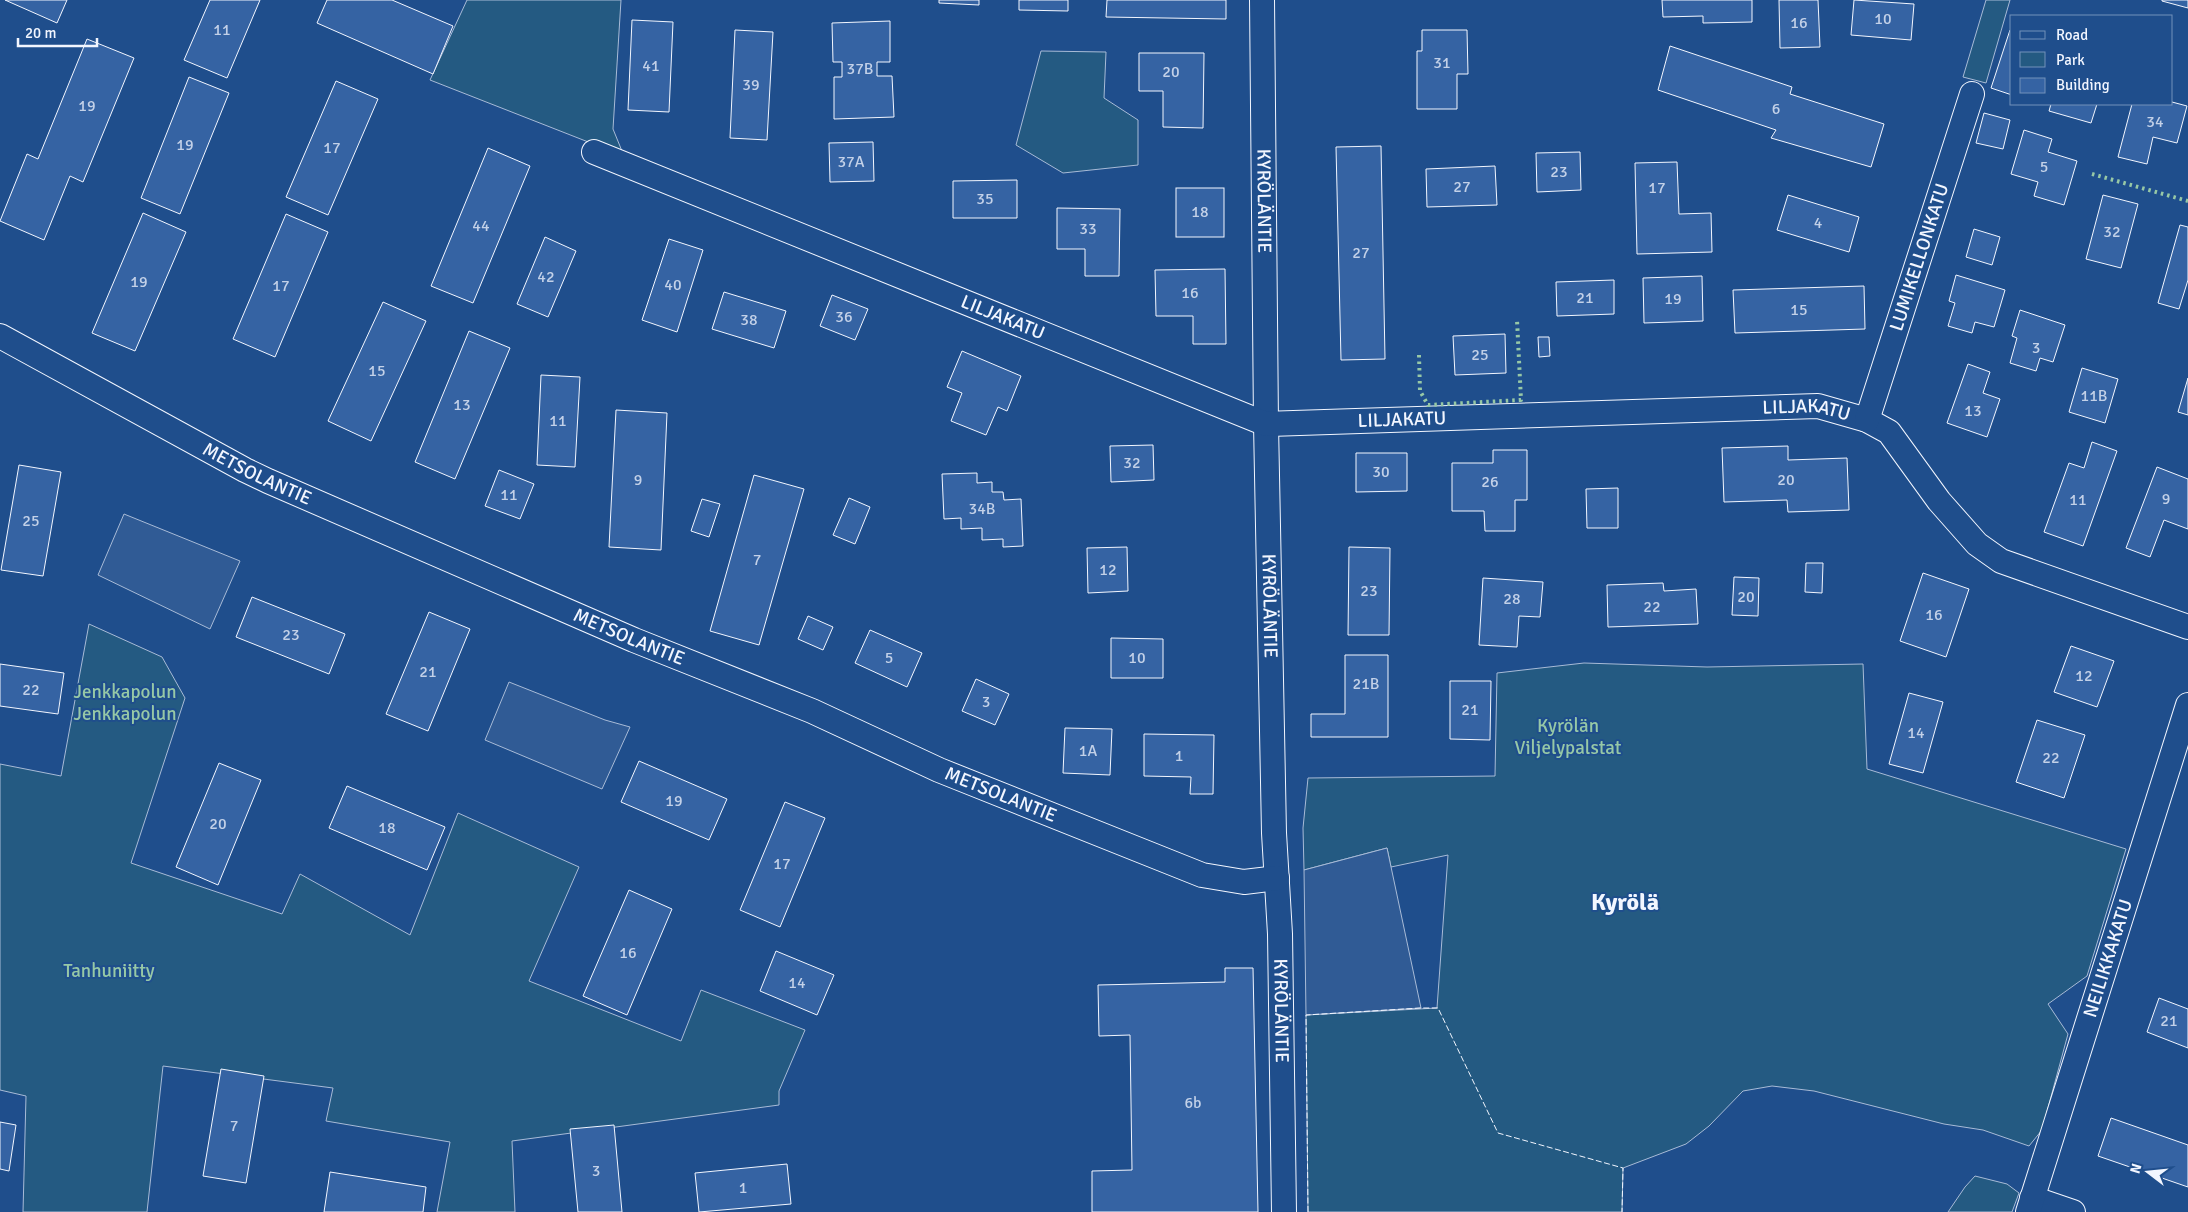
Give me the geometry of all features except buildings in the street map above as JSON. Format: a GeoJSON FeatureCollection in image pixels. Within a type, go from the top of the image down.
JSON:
{"type":"FeatureCollection","features":[{"type":"Feature","properties":{"kind":"street","name":"KYRÖLÄNTIE"},"geometry":{"type":"LineString","coordinates":[[1262,0],[1266,424],[1280,943],[1284,1212]]}},
{"type":"Feature","properties":{"kind":"street","name":"LUMIKELLONKATU"},"geometry":{"type":"LineString","coordinates":[[1867,420],[1972,94]]}},
{"type":"Feature","properties":{"kind":"street","name":"LILJAKATU"},"geometry":{"type":"LineString","coordinates":[[594,152],[1266,424],[1818,406],[1867,420],[1889,432],[1939,502],[1977,544],[2001,561],[2188,628]]}},
{"type":"Feature","properties":{"kind":"street","name":"METSOLANTIE"},"geometry":{"type":"LineString","coordinates":[[0,336],[246,470],[634,640],[812,712],[939,770],[1202,875],[1244,882],[1277,878]]}},
{"type":"Feature","properties":{"kind":"street","name":"NEILIKKAKATU"},"geometry":{"type":"LineString","coordinates":[[2030,1205],[2188,705]]}},
{"type":"Feature","properties":{"kind":"street"},"geometry":{"type":"LineString","coordinates":[[2030,1205],[2073,1212]]}},
{"type":"Feature","properties":{"kind":"green space"},"geometry":{"type":"Polygon","coordinates":[[[467,0],[621,0],[613,129],[624,156],[430,80],[467,0]]]}},
{"type":"Feature","properties":{"kind":"green space"},"geometry":{"type":"Polygon","coordinates":[[[1986,0],[2010,0],[1986,83],[1963,77],[1986,0]]]}},
{"type":"Feature","properties":{"kind":"green space"},"geometry":{"type":"Polygon","coordinates":[[[1041,51],[1106,52],[1104,98],[1138,120],[1138,165],[1063,173],[1016,145],[1041,51]]]}},
{"type":"Feature","properties":{"kind":"green space","name":"Tanhuniitty"},"geometry":{"type":"Polygon","coordinates":[[[89,624],[162,657],[185,698],[131,863],[282,914],[300,874],[410,935],[458,813],[579,867],[529,981],[681,1041],[701,990],[805,1030],[779,1091],[779,1105],[512,1141],[515,1212],[437,1212],[450,1142],[326,1121],[333,1088],[163,1066],[147,1212],[23,1212],[26,1096],[0,1090],[0,764],[61,776],[89,624]]]}},
{"type":"Feature","properties":{"kind":"green space","name":"Kyrölän Viljelypalstat"},"geometry":{"type":"Polygon","coordinates":[[[1584,663],[1707,667],[1863,664],[1867,769],[2126,849],[2087,976],[2048,1004],[2068,1034],[2042,1130],[2029,1146],[1983,1130],[1944,1124],[1814,1091],[1772,1086],[1743,1091],[1709,1126],[1686,1144],[1623,1168],[1622,1212],[1308,1212],[1306,1015],[1437,1008],[1448,855],[1391,867],[1387,848],[1304,870],[1303,828],[1308,778],[1495,776],[1497,673],[1584,663]]]}},
{"type":"Feature","properties":{"kind":"green space"},"geometry":{"type":"Polygon","coordinates":[[[1975,1176],[2007,1184],[2019,1193],[2012,1212],[1948,1212],[1975,1176]]]}},
{"type":"Feature","properties":{"kind":"shaded area"},"geometry":{"type":"Polygon","coordinates":[[[124,514],[240,561],[210,629],[98,575],[124,514]]]}},
{"type":"Feature","properties":{"kind":"shaded area"},"geometry":{"type":"Polygon","coordinates":[[[509,682],[605,720],[630,727],[602,789],[485,740],[509,682]]]}},
{"type":"Feature","properties":{"kind":"shaded area"},"geometry":{"type":"Polygon","coordinates":[[[1387,848],[1421,1008],[1306,1015],[1304,870],[1387,848]]]}},
{"type":"Feature","properties":{"kind":"hedge"},"geometry":{"type":"LineString","coordinates":[[2092,174],[2188,201]]}},
{"type":"Feature","properties":{"kind":"hedge"},"geometry":{"type":"LineString","coordinates":[[1419,355],[1420,391],[1428,405],[1521,400],[1517,320]]}},
{"type":"Feature","properties":{"kind":"fence"},"geometry":{"type":"LineString","coordinates":[[1308,1212],[1306,1015],[1421,1008],[1438,1008],[1498,1133],[1623,1168],[1622,1212]]}},
{"type":"Feature","properties":{"kind":"district","name":"Kyrölä"},"geometry":{"type":"Point","coordinates":[1625,902]}},
{"type":"Feature","properties":{"kind":"park label","name":"Jenkkapolun Jenkkapolun"},"geometry":{"type":"Point","coordinates":[125,703]}}]}
